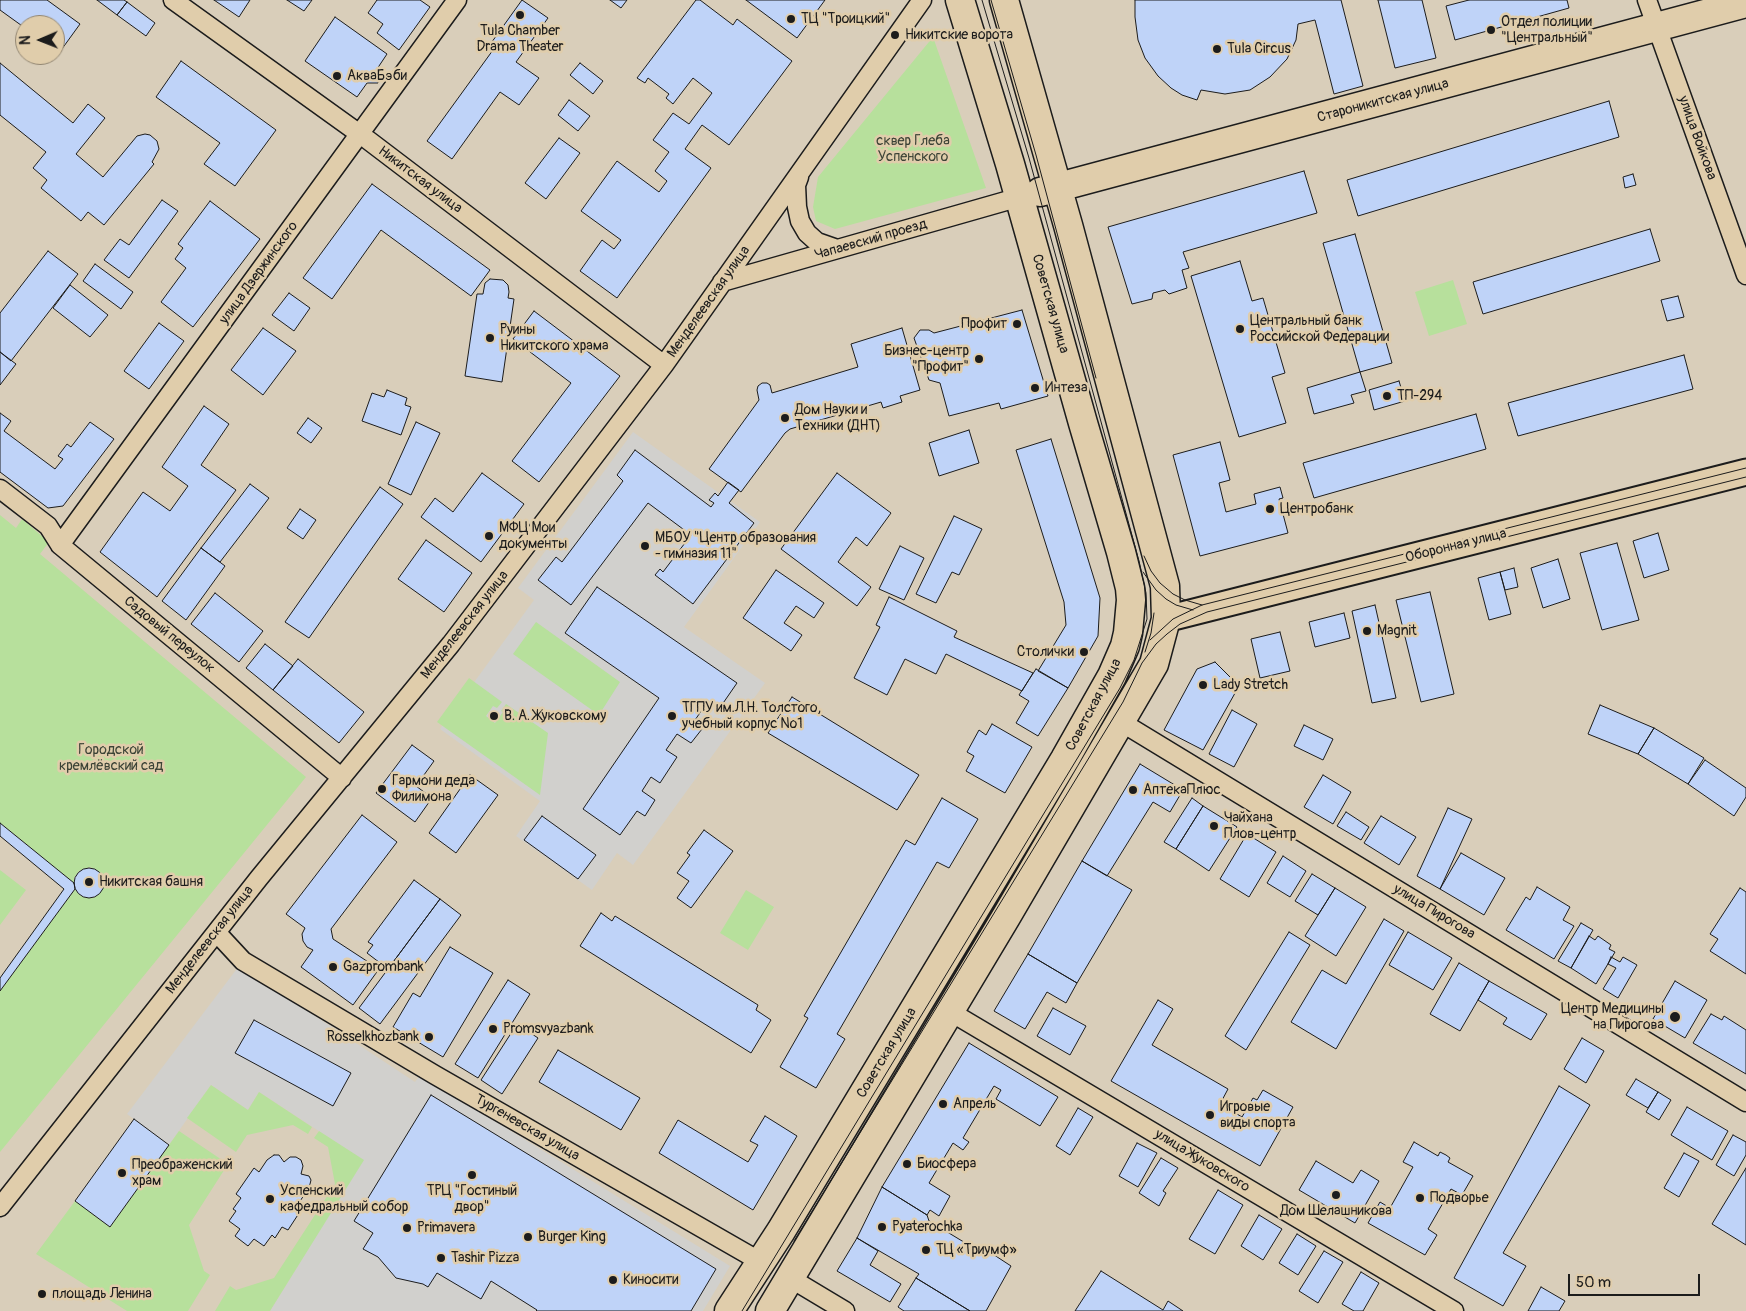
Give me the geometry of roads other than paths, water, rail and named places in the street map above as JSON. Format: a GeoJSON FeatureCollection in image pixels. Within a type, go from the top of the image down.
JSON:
{"type":"FeatureCollection","features":[{"type":"Feature","properties":{"kind":"main road","name":"Советская улица"},"geometry":{"type":"LineString","coordinates":[[729,1311],[761,1262],[1065,759],[1112,676],[1125,646],[1130,619],[1130,588],[1122,552],[1020,197],[960,0]]}},
{"type":"Feature","properties":{"kind":"main road"},"geometry":{"type":"LineString","coordinates":[[770,1311],[1121,722],[1154,664],[1166,619],[1165,586],[1076,253],[1004,0]]}},
{"type":"Feature","properties":{"kind":"main road","name":"Староникитская улица"},"geometry":{"type":"LineString","coordinates":[[1020,197],[1746,3]]}},
{"type":"Feature","properties":{"kind":"main road","name":"Оборонная улица"},"geometry":{"type":"LineString","coordinates":[[1166,619],[1746,472]]}},
{"type":"Feature","properties":{"kind":"main road"},"geometry":{"type":"LineString","coordinates":[[1130,619],[1166,619]]}},
{"type":"Feature","properties":{"kind":"main road","name":"Тургеневская улица"},"geometry":{"type":"LineString","coordinates":[[761,1262],[790,1278]]}},
{"type":"Feature","properties":{"kind":"street","name":"Никитская улица"},"geometry":{"type":"LineString","coordinates":[[172,0],[360,135],[664,365]]}},
{"type":"Feature","properties":{"kind":"street","name":"улица Дзержинского"},"geometry":{"type":"LineString","coordinates":[[60,545],[457,0]]}},
{"type":"Feature","properties":{"kind":"street","name":"Менделеевская улица"},"geometry":{"type":"LineString","coordinates":[[0,1207],[259,878],[451,644],[664,365],[922,0]]}},
{"type":"Feature","properties":{"kind":"street","name":"улица Войкова"},"geometry":{"type":"LineString","coordinates":[[1647,0],[1746,276]]}},
{"type":"Feature","properties":{"kind":"street"},"geometry":{"type":"LineString","coordinates":[[800,174],[796,185],[800,221],[806,233],[817,242],[837,249]]}},
{"type":"Feature","properties":{"kind":"street","name":"Чапаевский проезд"},"geometry":{"type":"LineString","coordinates":[[722,282],[1020,197]]}},
{"type":"Feature","properties":{"kind":"street","name":"Садовый переулок"},"geometry":{"type":"LineString","coordinates":[[0,488],[48,526],[60,545],[342,778]]}},
{"type":"Feature","properties":{"kind":"street","name":"улица Пирогова"},"geometry":{"type":"LineString","coordinates":[[1121,722],[1746,1102]]}},
{"type":"Feature","properties":{"kind":"street","name":"Тургеневская улица"},"geometry":{"type":"LineString","coordinates":[[217,933],[243,961],[435,1075],[761,1262]]}},
{"type":"Feature","properties":{"kind":"street","name":"улица Жуковского"},"geometry":{"type":"LineString","coordinates":[[949,1011],[1454,1311]]}},
{"type":"Feature","properties":{"kind":"street","name":"Тургеневская улица"},"geometry":{"type":"LineString","coordinates":[[790,1278],[845,1311]]}},
{"type":"Feature","properties":{"kind":"tram line"},"geometry":{"type":"LineString","coordinates":[[742,1311],[1120,688],[1134,660],[1147,619],[1146,593],[1139,561],[1029,158],[982,0]]}},
{"type":"Feature","properties":{"kind":"tram line"},"geometry":{"type":"LineString","coordinates":[[991,0],[1036,155],[1096,378]]}},
{"type":"Feature","properties":{"kind":"tram line"},"geometry":{"type":"LineString","coordinates":[[1150,640],[1173,619],[1202,605],[1746,468]]}},
{"type":"Feature","properties":{"kind":"tram line"},"geometry":{"type":"LineString","coordinates":[[794,1241],[1123,702],[1142,663],[1156,644],[1167,634],[1180,624],[1207,612],[1746,477]]}},
{"type":"Feature","properties":{"kind":"tram line"},"geometry":{"type":"LineString","coordinates":[[1144,556],[1151,571],[1160,583],[1173,594],[1202,605]]}},
{"type":"Feature","properties":{"kind":"tram line"},"geometry":{"type":"LineString","coordinates":[[1143,572],[1156,590],[1166,599],[1176,605],[1193,610]]}},
{"type":"Feature","properties":{"kind":"tram line"},"geometry":{"type":"LineString","coordinates":[[1145,652],[1151,633],[1154,613]]}},
{"type":"Feature","properties":{"kind":"place","name":"Tula Chamber Drama Theater"},"geometry":{"type":"Point","coordinates":[520,15]}},
{"type":"Feature","properties":{"kind":"place","name":"ТЦ \"Троицкий\""},"geometry":{"type":"Point","coordinates":[791,19]}},
{"type":"Feature","properties":{"kind":"place","name":"Отдел полиции \"Центральный\""},"geometry":{"type":"Point","coordinates":[1491,30]}},
{"type":"Feature","properties":{"kind":"place","name":"Никитские ворота"},"geometry":{"type":"Point","coordinates":[895,35]}},
{"type":"Feature","properties":{"kind":"place","name":"Tula Circus"},"geometry":{"type":"Point","coordinates":[1217,49]}},
{"type":"Feature","properties":{"kind":"place","name":"АкваБэби"},"geometry":{"type":"Point","coordinates":[337,76]}},
{"type":"Feature","properties":{"kind":"place","name":"Профит"},"geometry":{"type":"Point","coordinates":[1017,324]}},
{"type":"Feature","properties":{"kind":"place","name":"Центральный банк Российской Федерации"},"geometry":{"type":"Point","coordinates":[1240,329]}},
{"type":"Feature","properties":{"kind":"place","name":"Руины Никитского храма"},"geometry":{"type":"Point","coordinates":[490,338]}},
{"type":"Feature","properties":{"kind":"place","name":"Бизнес-центр \"Профит\""},"geometry":{"type":"Point","coordinates":[979,359]}},
{"type":"Feature","properties":{"kind":"place","name":"Интеза"},"geometry":{"type":"Point","coordinates":[1035,388]}},
{"type":"Feature","properties":{"kind":"place","name":"ТП-294"},"geometry":{"type":"Point","coordinates":[1387,396]}},
{"type":"Feature","properties":{"kind":"place","name":"Дом Науки и Техники (ДНТ)"},"geometry":{"type":"Point","coordinates":[785,418]}},
{"type":"Feature","properties":{"kind":"place","name":"Центробанк"},"geometry":{"type":"Point","coordinates":[1270,509]}},
{"type":"Feature","properties":{"kind":"place","name":"МФЦ Мои документы"},"geometry":{"type":"Point","coordinates":[489,536]}},
{"type":"Feature","properties":{"kind":"place","name":"МБОУ \"Центр образования - гимназия 11\""},"geometry":{"type":"Point","coordinates":[645,546]}},
{"type":"Feature","properties":{"kind":"place","name":"Magnit"},"geometry":{"type":"Point","coordinates":[1367,631]}},
{"type":"Feature","properties":{"kind":"place","name":"Столички"},"geometry":{"type":"Point","coordinates":[1084,652]}},
{"type":"Feature","properties":{"kind":"place","name":"Lady Stretch"},"geometry":{"type":"Point","coordinates":[1203,685]}},
{"type":"Feature","properties":{"kind":"place","name":"В. А. Жуковскому"},"geometry":{"type":"Point","coordinates":[494,716]}},
{"type":"Feature","properties":{"kind":"place","name":"ТГПУ им.Л.Н. Толстого, учебный корпус №1"},"geometry":{"type":"Point","coordinates":[672,716]}},
{"type":"Feature","properties":{"kind":"place","name":"Гармони деда Филимона"},"geometry":{"type":"Point","coordinates":[382,789]}},
{"type":"Feature","properties":{"kind":"place","name":"АптекаПлюс"},"geometry":{"type":"Point","coordinates":[1133,790]}},
{"type":"Feature","properties":{"kind":"place","name":"Чайхана Плов-центр"},"geometry":{"type":"Point","coordinates":[1214,826]}},
{"type":"Feature","properties":{"kind":"place","name":"Никитская башня"},"geometry":{"type":"Point","coordinates":[89,882]}},
{"type":"Feature","properties":{"kind":"place","name":"Gazprombank"},"geometry":{"type":"Point","coordinates":[333,967]}},
{"type":"Feature","properties":{"kind":"place","name":"Центр Медицины на Пирогова"},"geometry":{"type":"Point","coordinates":[1675,1017]}},
{"type":"Feature","properties":{"kind":"place","name":"Promsvyazbank"},"geometry":{"type":"Point","coordinates":[493,1029]}},
{"type":"Feature","properties":{"kind":"place","name":"Rosselkhozbank"},"geometry":{"type":"Point","coordinates":[429,1037]}},
{"type":"Feature","properties":{"kind":"place","name":"Апрель"},"geometry":{"type":"Point","coordinates":[943,1104]}},
{"type":"Feature","properties":{"kind":"place","name":"Игровые виды спорта"},"geometry":{"type":"Point","coordinates":[1210,1115]}},
{"type":"Feature","properties":{"kind":"place","name":"Биосфера"},"geometry":{"type":"Point","coordinates":[907,1164]}},
{"type":"Feature","properties":{"kind":"place","name":"Преображенский храм"},"geometry":{"type":"Point","coordinates":[122,1173]}},
{"type":"Feature","properties":{"kind":"place","name":"ТРЦ \"Гостиный двор\""},"geometry":{"type":"Point","coordinates":[472,1175]}},
{"type":"Feature","properties":{"kind":"place","name":"Дом Шелашникова"},"geometry":{"type":"Point","coordinates":[1336,1195]}},
{"type":"Feature","properties":{"kind":"place","name":"Подворье"},"geometry":{"type":"Point","coordinates":[1420,1198]}},
{"type":"Feature","properties":{"kind":"place","name":"Успенский кафедральный собор"},"geometry":{"type":"Point","coordinates":[270,1199]}},
{"type":"Feature","properties":{"kind":"place","name":"Pyaterochka"},"geometry":{"type":"Point","coordinates":[882,1227]}},
{"type":"Feature","properties":{"kind":"place","name":"Primavera"},"geometry":{"type":"Point","coordinates":[407,1228]}},
{"type":"Feature","properties":{"kind":"place","name":"Burger King"},"geometry":{"type":"Point","coordinates":[528,1237]}},
{"type":"Feature","properties":{"kind":"place","name":"ТЦ «Триумф»"},"geometry":{"type":"Point","coordinates":[926,1250]}},
{"type":"Feature","properties":{"kind":"place","name":"Tashir Pizza"},"geometry":{"type":"Point","coordinates":[441,1258]}},
{"type":"Feature","properties":{"kind":"place","name":"Киносити"},"geometry":{"type":"Point","coordinates":[613,1280]}},
{"type":"Feature","properties":{"kind":"place","name":"площадь Ленина"},"geometry":{"type":"Point","coordinates":[42,1294]}},
{"type":"Feature","properties":{"kind":"park label","name":"сквер Глеба Успенского"},"geometry":{"type":"Point","coordinates":[913,150]}},
{"type":"Feature","properties":{"kind":"park label","name":"Городской кремлёвский сад"},"geometry":{"type":"Point","coordinates":[111,758]}}]}
